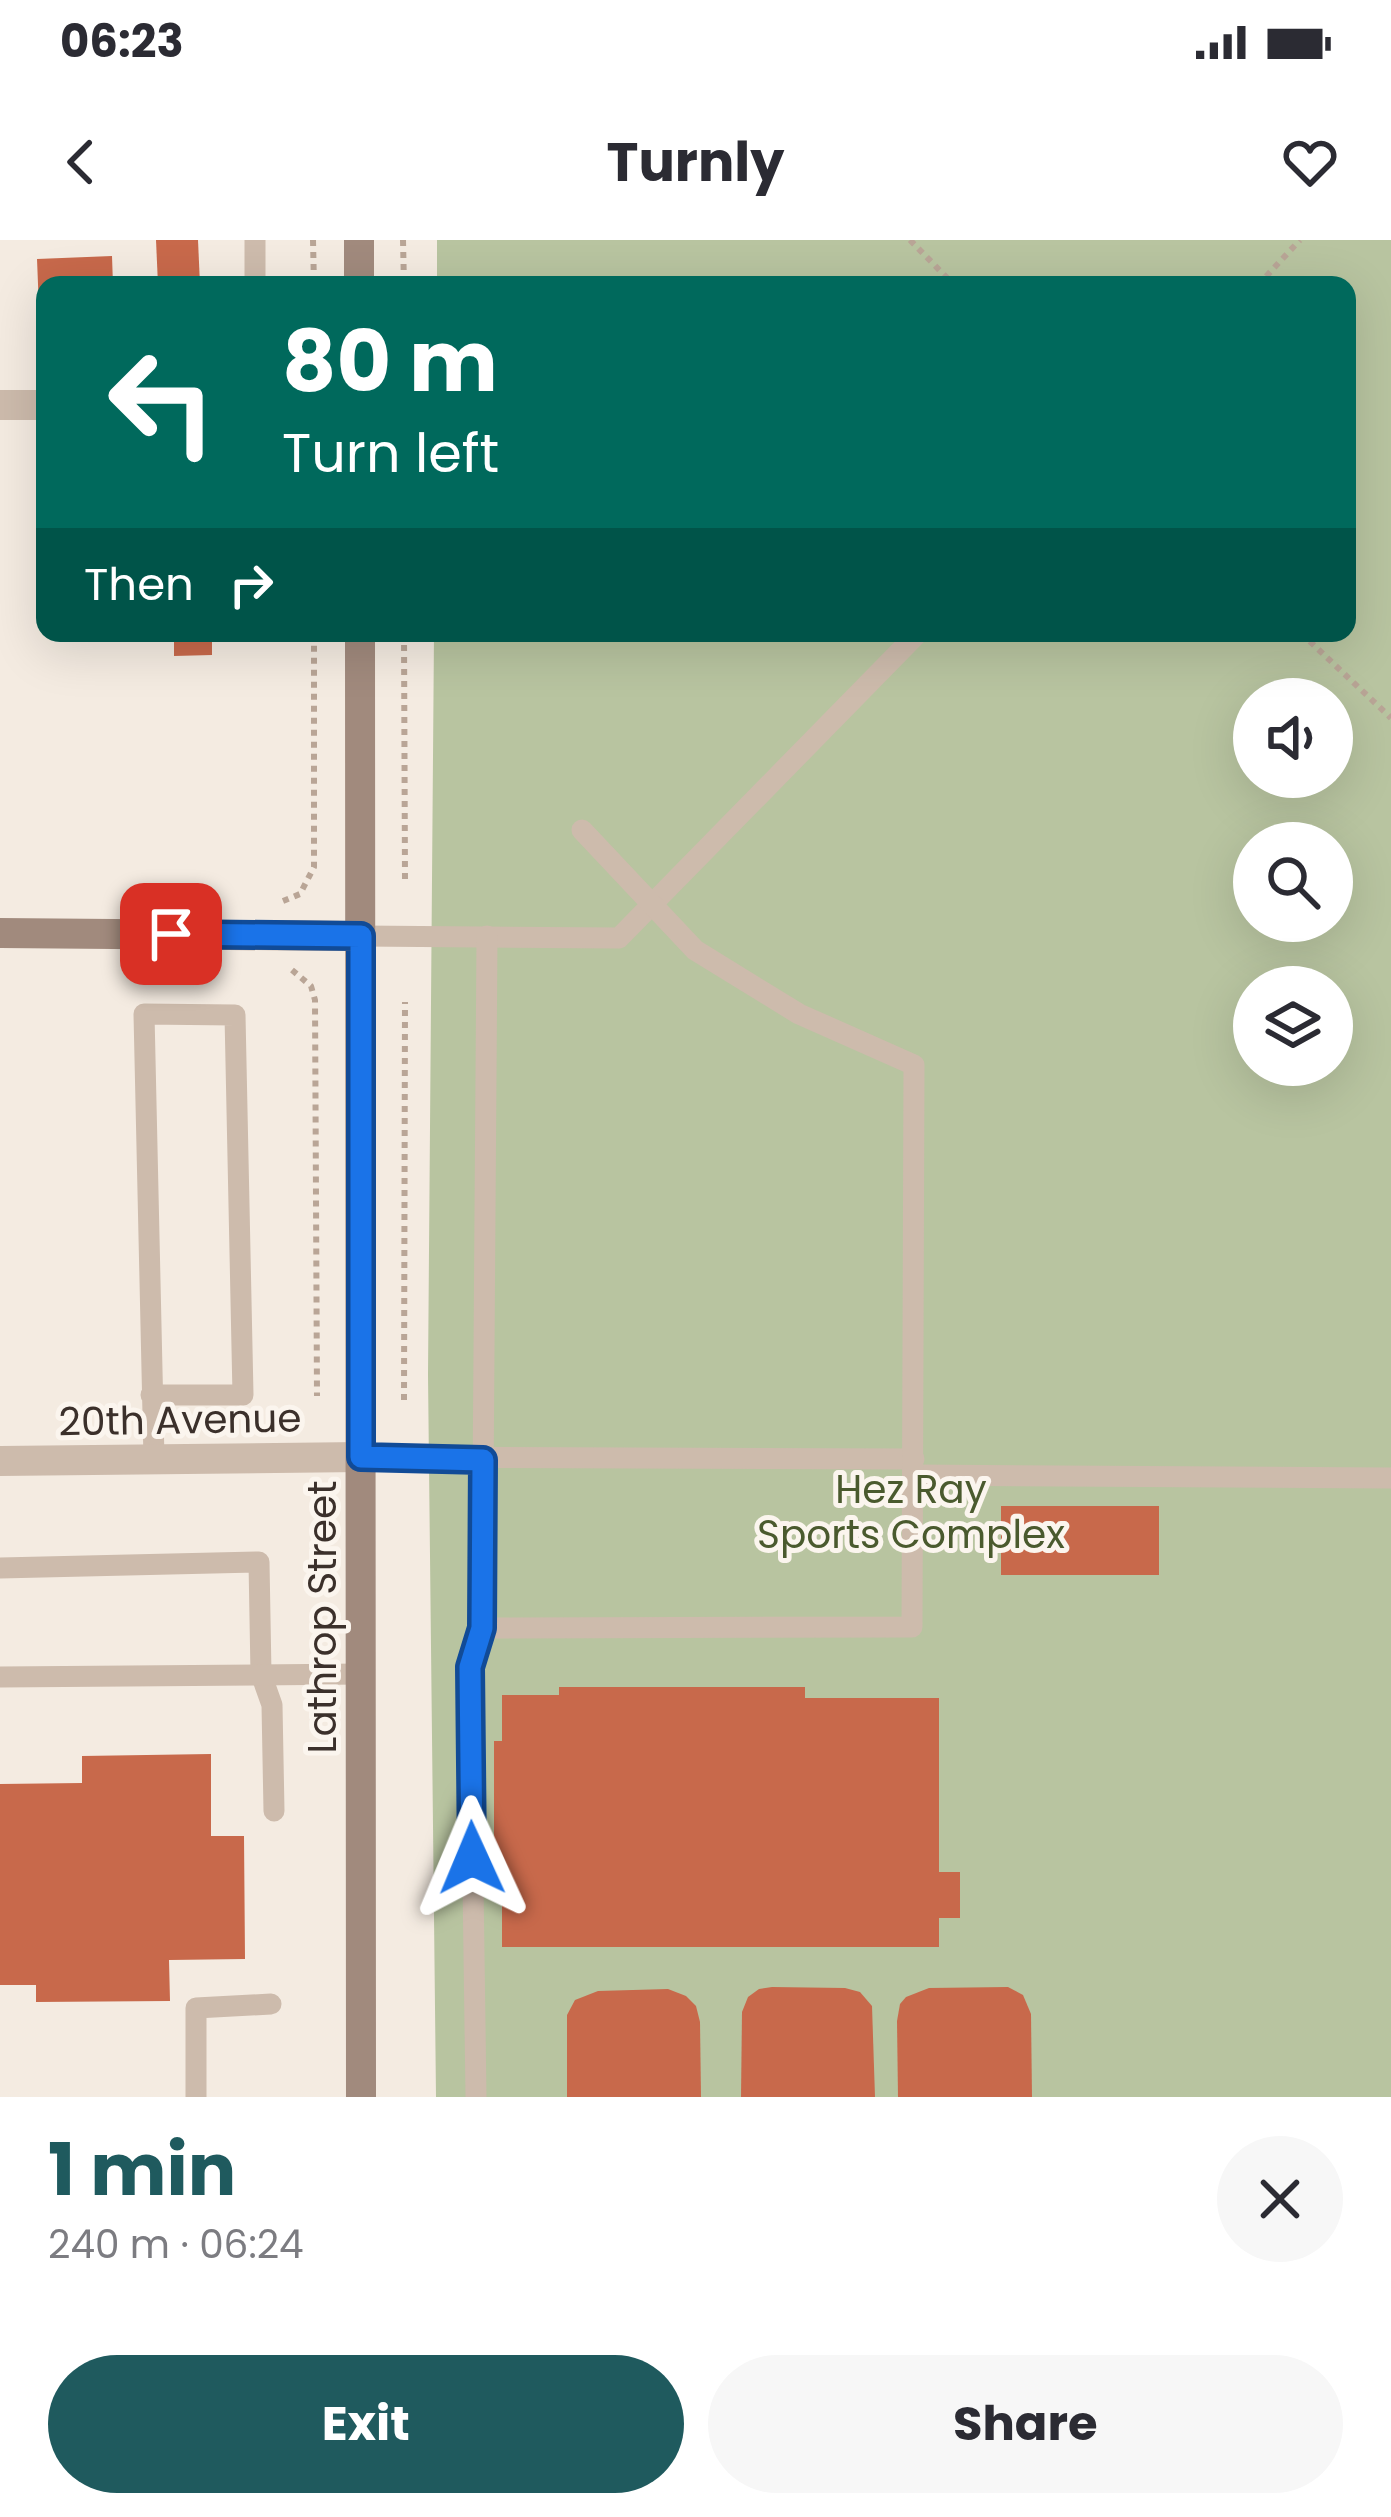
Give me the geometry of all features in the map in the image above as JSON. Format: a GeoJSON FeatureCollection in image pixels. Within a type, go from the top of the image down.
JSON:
{"type":"FeatureCollection","features":[{"type":"Feature","properties":{"kind":"main road"},"geometry":{"type":"LineString","coordinates":[[359,240],[359,276]]}},
{"type":"Feature","properties":{"kind":"main road","name":"Lathrop Street"},"geometry":{"type":"LineString","coordinates":[[360,642],[361,2097]]}},
{"type":"Feature","properties":{"kind":"main road"},"geometry":{"type":"LineString","coordinates":[[0,933],[361,936]]}},
{"type":"Feature","properties":{"kind":"street"},"geometry":{"type":"LineString","coordinates":[[0,405],[36,405]]}},
{"type":"Feature","properties":{"kind":"street","name":"20th Avenue"},"geometry":{"type":"LineString","coordinates":[[0,1461],[361,1457]]}},
{"type":"Feature","properties":{"kind":"lane"},"geometry":{"type":"LineString","coordinates":[[255,240],[255,276]]}},
{"type":"Feature","properties":{"kind":"lane"},"geometry":{"type":"LineString","coordinates":[[361,936],[619,938],[910,642]]}},
{"type":"Feature","properties":{"kind":"lane"},"geometry":{"type":"LineString","coordinates":[[482,1628],[912,1627],[914,1065],[782,1004],[695,950],[582,830]]}},
{"type":"Feature","properties":{"kind":"lane"},"geometry":{"type":"LineString","coordinates":[[476,2097],[470,1667],[482,1628],[487,936]]}},
{"type":"Feature","properties":{"kind":"lane"},"geometry":{"type":"LineString","coordinates":[[151,1395],[243,1395],[235,1015],[144,1014],[151,1395],[154,1459]]}},
{"type":"Feature","properties":{"kind":"lane"},"geometry":{"type":"LineString","coordinates":[[361,1457],[1391,1478]]}},
{"type":"Feature","properties":{"kind":"lane"},"geometry":{"type":"LineString","coordinates":[[0,1568],[259,1562],[261,1674],[272,1705],[274,1811]]}},
{"type":"Feature","properties":{"kind":"lane"},"geometry":{"type":"LineString","coordinates":[[0,1677],[362,1674]]}},
{"type":"Feature","properties":{"kind":"lane"},"geometry":{"type":"LineString","coordinates":[[196,2097],[196,2008],[271,2004]]}},
{"type":"Feature","properties":{"kind":"path"},"geometry":{"type":"LineString","coordinates":[[314,240],[314,276]]}},
{"type":"Feature","properties":{"kind":"path"},"geometry":{"type":"LineString","coordinates":[[404,240],[404,276]]}},
{"type":"Feature","properties":{"kind":"path"},"geometry":{"type":"LineString","coordinates":[[910,240],[945,276]]}},
{"type":"Feature","properties":{"kind":"path"},"geometry":{"type":"LineString","coordinates":[[1266,276],[1300,240]]}},
{"type":"Feature","properties":{"kind":"path"},"geometry":{"type":"LineString","coordinates":[[278,902],[311,887],[314,868],[314,642]]}},
{"type":"Feature","properties":{"kind":"path"},"geometry":{"type":"LineString","coordinates":[[404,642],[405,879]]}},
{"type":"Feature","properties":{"kind":"path"},"geometry":{"type":"LineString","coordinates":[[1311,642],[1391,718]]}},
{"type":"Feature","properties":{"kind":"path"},"geometry":{"type":"LineString","coordinates":[[284,969],[298,972],[313,985],[315,1010],[317,1396]]}},
{"type":"Feature","properties":{"kind":"path"},"geometry":{"type":"LineString","coordinates":[[404,1400],[405,1002]]}},
{"type":"Feature","properties":{"kind":"green space","name":"Hez Ray Sports Complex"},"geometry":{"type":"Polygon","coordinates":[[[437,240],[1391,240],[1391,2097],[436,2097],[428,1375],[434,642],[1356,642],[1356,276],[437,276],[437,240]]]}},
{"type":"Feature","properties":{"kind":"building"},"geometry":{"type":"Polygon","coordinates":[[[156,240],[198,240],[200,276],[158,276],[156,240]]]}},
{"type":"Feature","properties":{"kind":"building"},"geometry":{"type":"Polygon","coordinates":[[[112,256],[113,276],[38,276],[37,259],[112,256]]]}},
{"type":"Feature","properties":{"kind":"building"},"geometry":{"type":"Polygon","coordinates":[[[174,642],[212,642],[212,655],[174,656],[174,642]]]}},
{"type":"Feature","properties":{"kind":"building"},"geometry":{"type":"Polygon","coordinates":[[[1001,1506],[1159,1506],[1159,1575],[1001,1575],[1001,1506]]]}},
{"type":"Feature","properties":{"kind":"building"},"geometry":{"type":"Polygon","coordinates":[[[559,1687],[805,1687],[805,1698],[939,1698],[939,1872],[960,1872],[960,1918],[939,1918],[939,1947],[502,1947],[502,1894],[494,1894],[494,1741],[502,1741],[502,1695],[559,1695],[559,1687]]]}},
{"type":"Feature","properties":{"kind":"building"},"geometry":{"type":"Polygon","coordinates":[[[211,1754],[211,1836],[244,1836],[245,1959],[169,1960],[170,2001],[36,2002],[36,1985],[0,1985],[0,1784],[82,1783],[82,1756],[211,1754]]]}},
{"type":"Feature","properties":{"kind":"building"},"geometry":{"type":"Polygon","coordinates":[[[772,1987],[860,1992],[872,2006],[875,2097],[741,2097],[742,2012],[748,1997],[772,1987]]]}},
{"type":"Feature","properties":{"kind":"building"},"geometry":{"type":"Polygon","coordinates":[[[1008,1987],[1023,1995],[1031,2014],[1032,2097],[898,2097],[897,2021],[906,1997],[929,1988],[1008,1987]]]}},
{"type":"Feature","properties":{"kind":"building"},"geometry":{"type":"Polygon","coordinates":[[[668,1989],[696,2006],[701,2097],[567,2097],[567,2015],[575,2000],[598,1991],[668,1989]]]}},
{"type":"Feature","properties":{"kind":"route"},"geometry":{"type":"LineString","coordinates":[[171,934],[361,936],[361,1457],[483,1460],[482,1628],[470,1667],[472,1858]]}}]}
